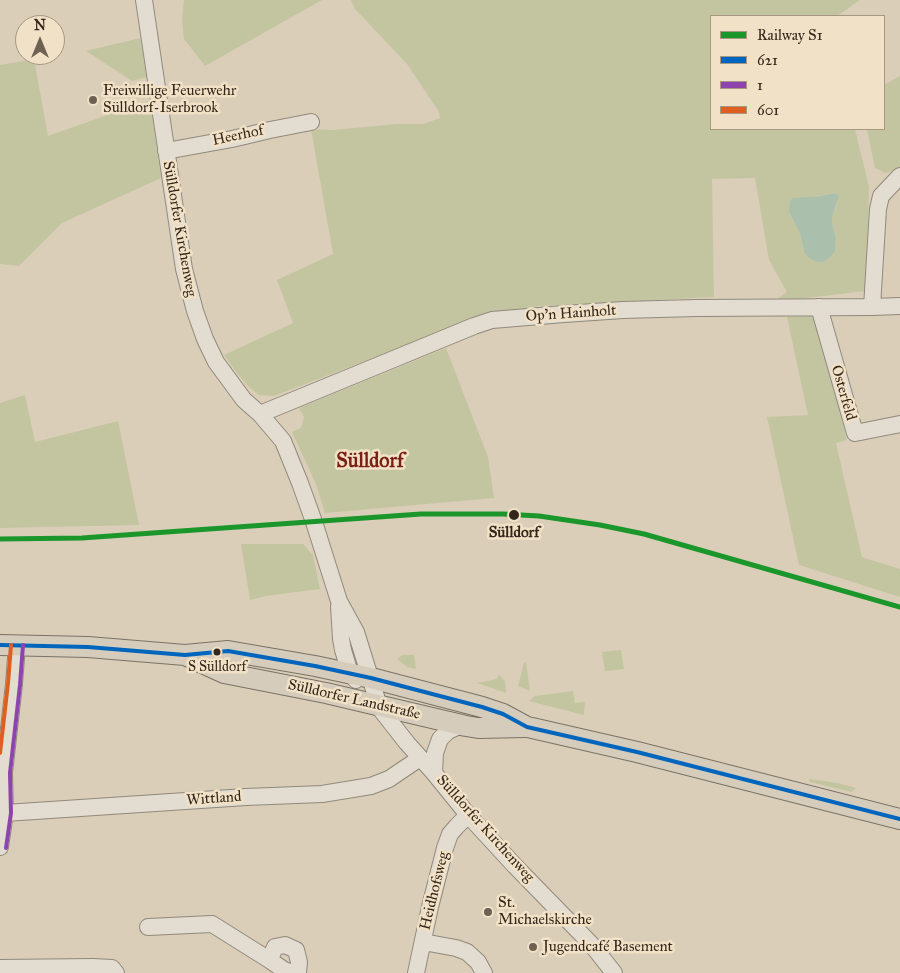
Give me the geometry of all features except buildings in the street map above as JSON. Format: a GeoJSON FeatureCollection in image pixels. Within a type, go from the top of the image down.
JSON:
{"type":"FeatureCollection","features":[{"type":"Feature","properties":{"kind":"main road","name":"Sülldorfer Landstraße"},"geometry":{"type":"LineString","coordinates":[[8,645],[118,649],[185,655],[228,651],[371,678],[482,707],[503,714],[527,727]]}},
{"type":"Feature","properties":{"kind":"main road","name":"Sülldorfer Landstraße"},"geometry":{"type":"LineString","coordinates":[[185,655],[224,673],[313,690],[466,726],[478,728],[527,727],[636,752],[900,819]]}},
{"type":"Feature","properties":{"kind":"street","name":"Sülldorfer Kirchenweg"},"geometry":{"type":"LineString","coordinates":[[144,0],[184,270],[195,311],[216,362],[244,400],[260,414],[283,441],[306,499],[339,602],[356,632],[379,706]]}},
{"type":"Feature","properties":{"kind":"street","name":"Heerhof"},"geometry":{"type":"LineString","coordinates":[[166,150],[232,139],[311,122]]}},
{"type":"Feature","properties":{"kind":"street"},"geometry":{"type":"LineString","coordinates":[[872,307],[878,209],[881,196],[900,176]]}},
{"type":"Feature","properties":{"kind":"street","name":"Op'n Hainholt"},"geometry":{"type":"LineString","coordinates":[[260,414],[492,320],[623,310],[900,306]]}},
{"type":"Feature","properties":{"kind":"street","name":"Osterfeld"},"geometry":{"type":"LineString","coordinates":[[819,307],[855,433],[900,424]]}},
{"type":"Feature","properties":{"kind":"street","name":"Sülldorfer Kirchenweg"},"geometry":{"type":"LineString","coordinates":[[339,602],[341,639],[350,673],[468,816],[592,945],[614,973]]}},
{"type":"Feature","properties":{"kind":"street"},"geometry":{"type":"LineString","coordinates":[[0,847],[4,772],[14,684],[8,645]]}},
{"type":"Feature","properties":{"kind":"street"},"geometry":{"type":"LineString","coordinates":[[434,773],[435,753],[440,739],[448,731],[466,726]]}},
{"type":"Feature","properties":{"kind":"street","name":"Wittland"},"geometry":{"type":"LineString","coordinates":[[2,814],[246,797],[322,794],[371,786],[388,779],[420,758]]}},
{"type":"Feature","properties":{"kind":"street","name":"Heidhofsweg"},"geometry":{"type":"LineString","coordinates":[[416,973],[445,848],[450,834],[468,816]]}},
{"type":"Feature","properties":{"kind":"street"},"geometry":{"type":"LineString","coordinates":[[148,927],[212,924],[286,970]]}},
{"type":"Feature","properties":{"kind":"street"},"geometry":{"type":"LineString","coordinates":[[423,942],[467,952],[478,962],[484,973]]}},
{"type":"Feature","properties":{"kind":"street"},"geometry":{"type":"LineString","coordinates":[[0,968],[79,970],[112,968],[116,973]]}},
{"type":"Feature","properties":{"kind":"shaded area"},"geometry":{"type":"Polygon","coordinates":[[[184,0],[322,0],[205,66],[184,39],[182,20],[184,0]]]}},
{"type":"Feature","properties":{"kind":"shaded area"},"geometry":{"type":"Polygon","coordinates":[[[351,0],[860,0],[838,15],[710,15],[710,130],[855,130],[869,187],[866,291],[797,299],[777,299],[787,292],[769,260],[755,178],[712,179],[714,297],[539,306],[489,316],[435,334],[274,396],[259,395],[249,387],[224,355],[293,323],[277,280],[333,254],[311,129],[333,130],[396,124],[423,124],[440,118],[439,112],[407,64],[355,9],[351,0]],[[834,193],[815,197],[789,212],[800,233],[804,252],[835,250],[836,237],[832,218],[838,201],[834,193]]]}},
{"type":"Feature","properties":{"kind":"shaded area"},"geometry":{"type":"Polygon","coordinates":[[[140,38],[147,77],[132,81],[86,51],[140,38]]]}},
{"type":"Feature","properties":{"kind":"shaded area"},"geometry":{"type":"Polygon","coordinates":[[[15,62],[15,65],[35,65],[48,136],[150,100],[161,178],[62,223],[19,266],[0,264],[0,65],[15,62]]]}},
{"type":"Feature","properties":{"kind":"shaded area"},"geometry":{"type":"Polygon","coordinates":[[[900,76],[900,169],[886,173],[875,168],[867,130],[885,130],[885,84],[900,76]]]}},
{"type":"Feature","properties":{"kind":"shaded area"},"geometry":{"type":"Polygon","coordinates":[[[835,193],[839,196],[832,218],[836,237],[835,251],[826,260],[816,262],[804,252],[800,233],[789,212],[790,201],[793,198],[815,197],[835,193]]]}},
{"type":"Feature","properties":{"kind":"shaded area"},"geometry":{"type":"Polygon","coordinates":[[[816,316],[847,440],[836,443],[862,557],[900,569],[900,597],[799,565],[767,417],[808,415],[787,317],[816,316]]]}},
{"type":"Feature","properties":{"kind":"shaded area"},"geometry":{"type":"Polygon","coordinates":[[[446,348],[488,457],[494,498],[325,513],[316,484],[292,432],[301,428],[304,417],[299,408],[446,348]]]}},
{"type":"Feature","properties":{"kind":"shaded area"},"geometry":{"type":"Polygon","coordinates":[[[25,395],[35,442],[118,421],[139,525],[0,528],[0,403],[25,395]]]}},
{"type":"Feature","properties":{"kind":"shaded area"},"geometry":{"type":"Polygon","coordinates":[[[241,544],[303,544],[313,555],[320,589],[250,600],[241,544]]]}},
{"type":"Feature","properties":{"kind":"shaded area"},"geometry":{"type":"Polygon","coordinates":[[[621,650],[624,669],[605,671],[602,652],[621,650]]]}},
{"type":"Feature","properties":{"kind":"shaded area"},"geometry":{"type":"Polygon","coordinates":[[[402,655],[414,655],[416,669],[407,667],[397,659],[402,655]]]}},
{"type":"Feature","properties":{"kind":"shaded area"},"geometry":{"type":"Polygon","coordinates":[[[526,662],[530,691],[518,686],[524,663],[526,662]]]}},
{"type":"Feature","properties":{"kind":"shaded area"},"geometry":{"type":"Polygon","coordinates":[[[499,675],[505,681],[506,693],[477,683],[497,679],[499,675]]]}},
{"type":"Feature","properties":{"kind":"shaded area"},"geometry":{"type":"Polygon","coordinates":[[[573,691],[575,703],[585,702],[584,715],[529,701],[535,696],[573,691]]]}},
{"type":"Feature","properties":{"kind":"shaded area"},"geometry":{"type":"Polygon","coordinates":[[[809,779],[838,783],[856,788],[852,792],[810,782],[809,779]]]}},
{"type":"Feature","properties":{"kind":"rail line","name":"S1"},"geometry":{"type":"LineString","coordinates":[[0,539],[82,538],[421,514],[539,516],[644,534],[900,607]]}},
{"type":"Feature","properties":{"kind":"transit line","name":"621"},"geometry":{"type":"LineString","coordinates":[[0,645],[88,647],[185,655],[228,651],[315,666],[371,678],[482,707],[503,714],[527,727],[637,752],[900,819]]}},
{"type":"Feature","properties":{"kind":"transit line","name":"601"},"geometry":{"type":"LineString","coordinates":[[0,753],[11,645]]}},
{"type":"Feature","properties":{"kind":"transit line","name":"1"},"geometry":{"type":"LineString","coordinates":[[6,848],[11,813],[10,773],[23,645]]}},
{"type":"Feature","properties":{"kind":"place","name":"Freiwillige Feuerwehr Sülldorf-Iserbrook"},"geometry":{"type":"Point","coordinates":[93,100]}},
{"type":"Feature","properties":{"kind":"place","name":"Sülldorf"},"geometry":{"type":"Point","coordinates":[514,515]}},
{"type":"Feature","properties":{"kind":"place","name":"S Sülldorf"},"geometry":{"type":"Point","coordinates":[217,652]}},
{"type":"Feature","properties":{"kind":"place","name":"St. Michaelskirche"},"geometry":{"type":"Point","coordinates":[488,912]}},
{"type":"Feature","properties":{"kind":"place","name":"Jugendcafé Basement"},"geometry":{"type":"Point","coordinates":[533,947]}},
{"type":"Feature","properties":{"kind":"district","name":"Sülldorf"},"geometry":{"type":"Point","coordinates":[370,462]}}]}
